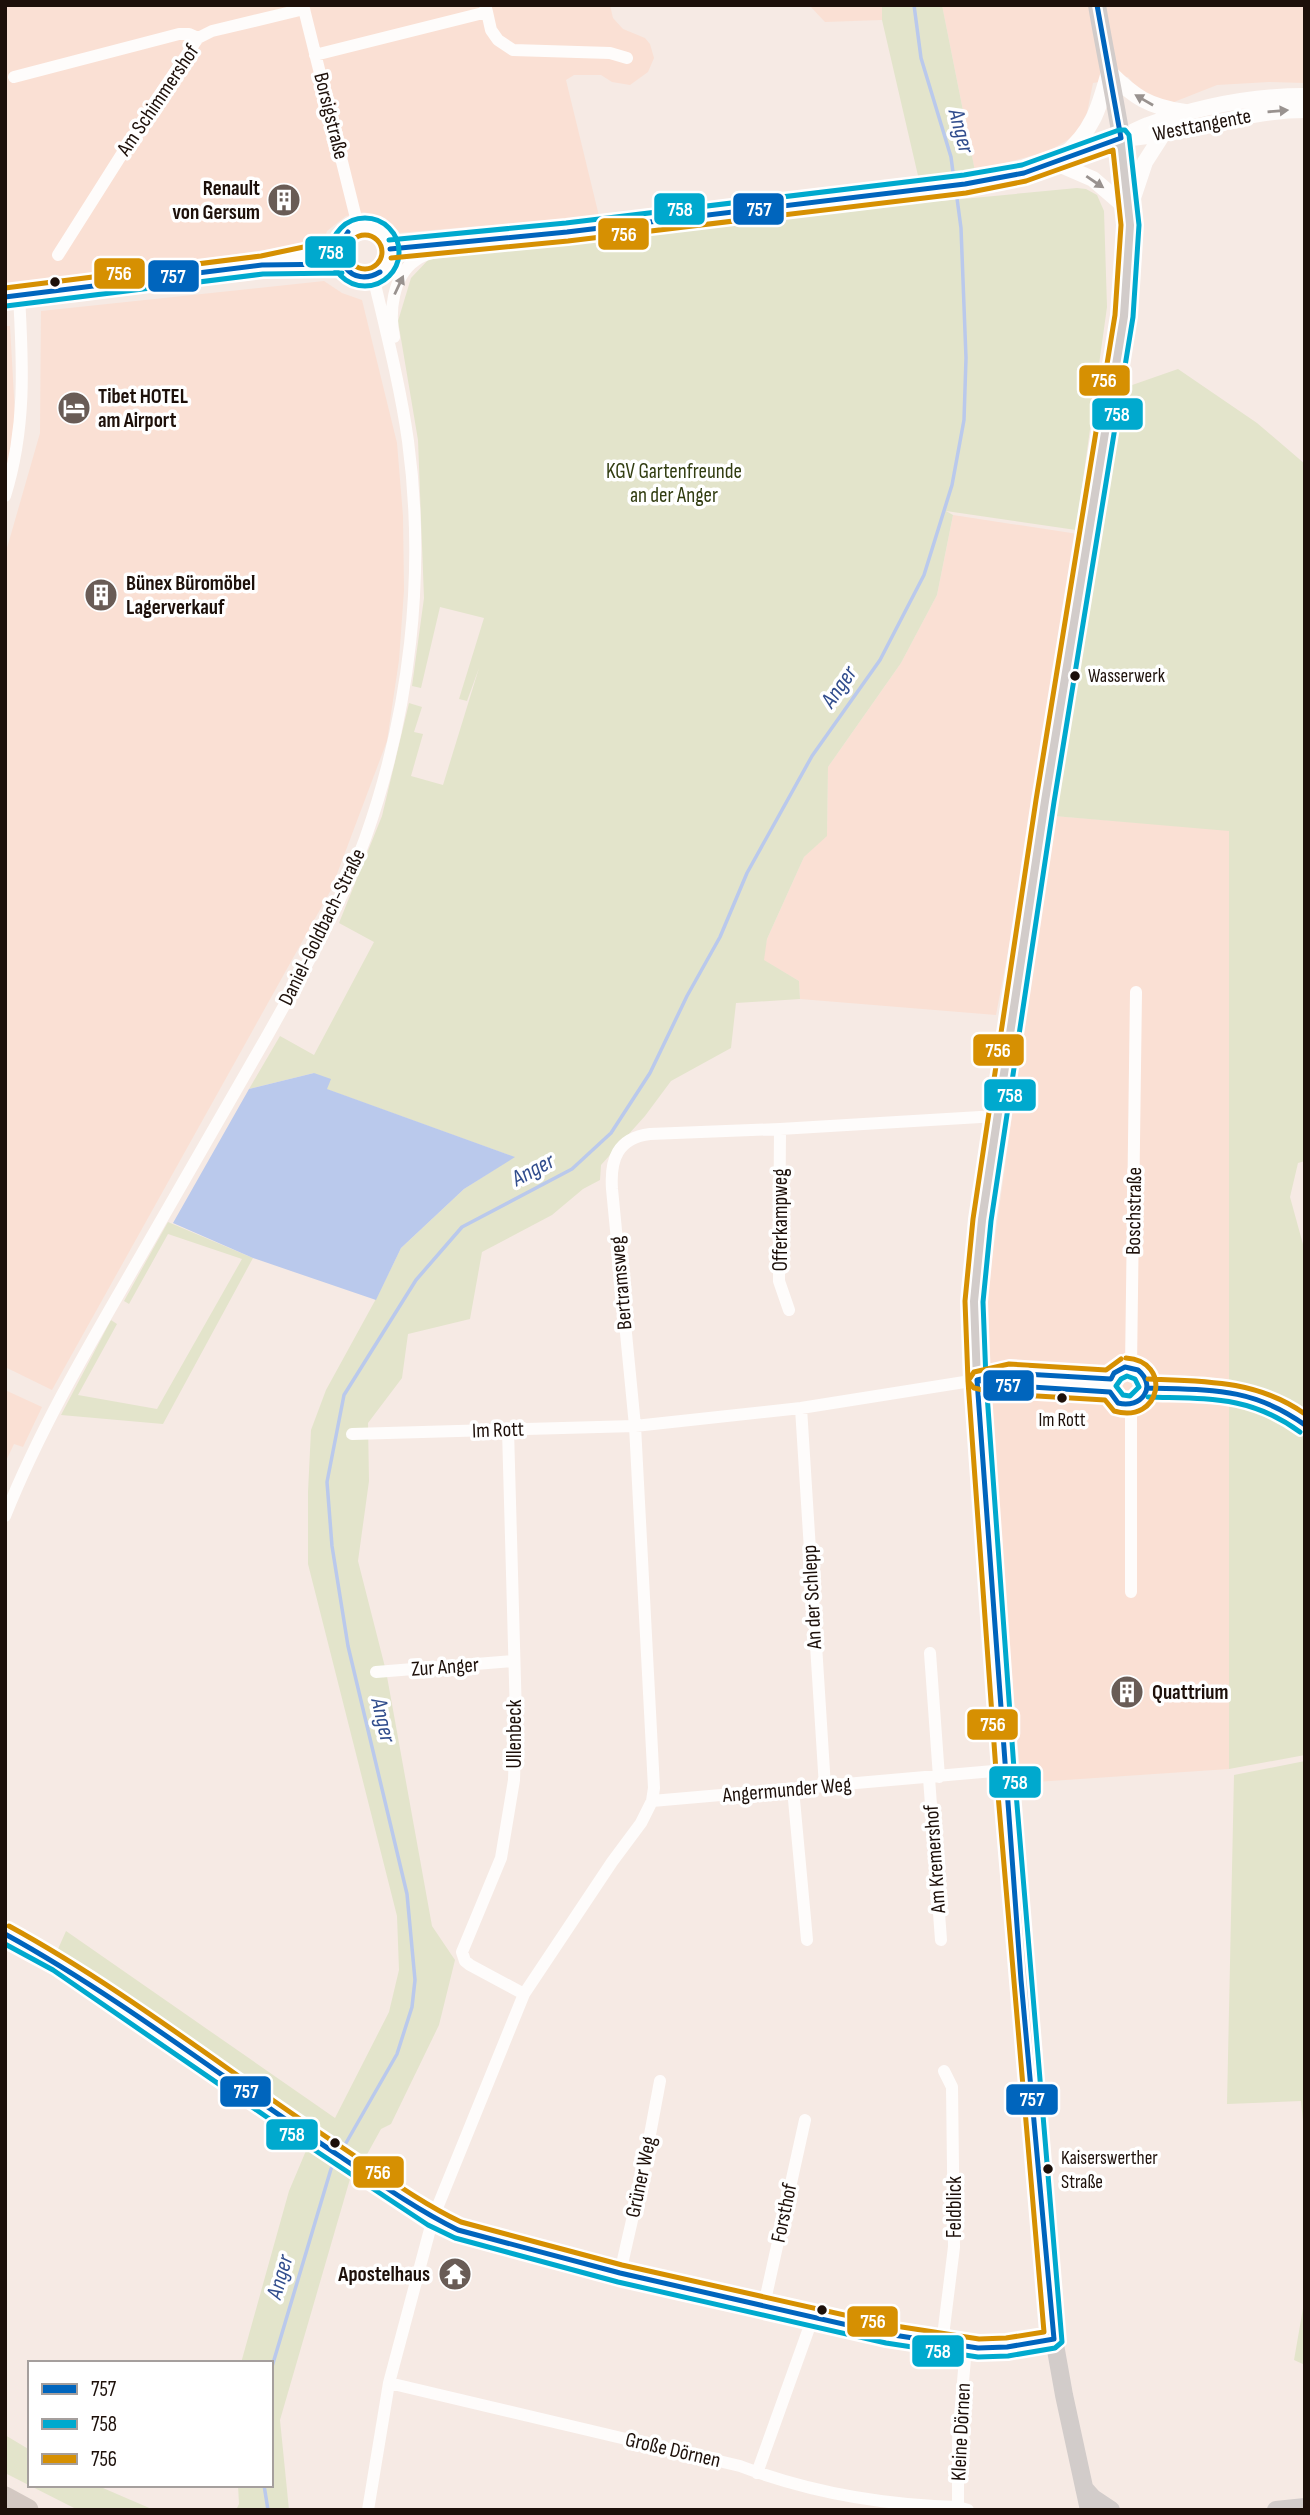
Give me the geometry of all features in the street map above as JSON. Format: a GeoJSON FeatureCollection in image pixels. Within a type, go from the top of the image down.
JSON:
{"type":"FeatureCollection","features":[{"type":"Feature","properties":{"kind":"highway"},"geometry":{"type":"LineString","coordinates":[[5,2498],[27,2510]]}},
{"type":"Feature","properties":{"kind":"main road"},"geometry":{"type":"LineString","coordinates":[[1089,2510],[1064,2395],[1044,2237],[1005,1770],[977,1381],[974,1294],[997,1116],[1050,764],[1124,316],[1128,276],[1129,210],[1121,138],[1097,5]]}},
{"type":"Feature","properties":{"kind":"main road"},"geometry":{"type":"LineString","coordinates":[[1084,2488],[1111,2510]]}},
{"type":"Feature","properties":{"kind":"main road"},"geometry":{"type":"LineString","coordinates":[[1276,2510],[1305,2507]]}},
{"type":"Feature","properties":{"kind":"street","name":"Am Schimmershof"},"geometry":{"type":"LineString","coordinates":[[58,255],[198,38],[212,31],[304,7]]}},
{"type":"Feature","properties":{"kind":"street","name":"Borsigstraße"},"geometry":{"type":"LineString","coordinates":[[304,7],[359,226]]}},
{"type":"Feature","properties":{"kind":"street"},"geometry":{"type":"LineString","coordinates":[[315,55],[486,9],[491,30],[498,40],[513,50],[610,53],[627,58]]}},
{"type":"Feature","properties":{"kind":"street"},"geometry":{"type":"LineString","coordinates":[[14,77],[179,34],[198,38]]}},
{"type":"Feature","properties":{"kind":"street"},"geometry":{"type":"LineString","coordinates":[[1056,163],[1086,134],[1099,108],[1109,72],[1142,101],[1187,113]]}},
{"type":"Feature","properties":{"kind":"street","name":"Westtangente"},"geometry":{"type":"LineString","coordinates":[[1121,138],[1187,113],[1269,96],[1305,96]]}},
{"type":"Feature","properties":{"kind":"street","name":"Westtangente"},"geometry":{"type":"LineString","coordinates":[[1121,138],[1163,134],[1275,110],[1305,110]]}},
{"type":"Feature","properties":{"kind":"street"},"geometry":{"type":"LineString","coordinates":[[1056,163],[1093,179],[1129,210],[1145,162],[1163,134]]}},
{"type":"Feature","properties":{"kind":"street"},"geometry":{"type":"LineString","coordinates":[[390,249],[567,232],[965,184],[1024,173],[1121,138]]}},
{"type":"Feature","properties":{"kind":"street"},"geometry":{"type":"LineString","coordinates":[[359,226],[376,228],[388,240],[390,249],[387,266],[373,276],[358,277],[352,274],[340,256],[345,235],[359,226]]}},
{"type":"Feature","properties":{"kind":"street"},"geometry":{"type":"LineString","coordinates":[[396,376],[399,363],[393,331],[394,296],[412,262],[434,252],[528,242],[567,232]]}},
{"type":"Feature","properties":{"kind":"street"},"geometry":{"type":"LineString","coordinates":[[5,496],[22,423],[23,356],[12,296],[340,256]]}},
{"type":"Feature","properties":{"kind":"street","name":"Daniel-Goldbach-Straße"},"geometry":{"type":"LineString","coordinates":[[5,1516],[55,1406],[289,997],[339,902],[364,842],[386,777],[397,730],[415,594],[408,442],[373,276]]}},
{"type":"Feature","properties":{"kind":"street","name":"Boschstraße"},"geometry":{"type":"LineString","coordinates":[[1131,1367],[1136,992]]}},
{"type":"Feature","properties":{"kind":"street","name":"Bertramsweg"},"geometry":{"type":"LineString","coordinates":[[652,1801],[654,1788],[635,1426],[612,1189],[612,1161],[624,1145],[640,1135],[997,1116]]}},
{"type":"Feature","properties":{"kind":"street","name":"Offerkampweg"},"geometry":{"type":"LineString","coordinates":[[780,1129],[779,1282],[789,1310]]}},
{"type":"Feature","properties":{"kind":"street"},"geometry":{"type":"LineString","coordinates":[[1131,1367],[1143,1373],[1148,1388],[1142,1400],[1131,1406],[1118,1403],[1110,1385],[1119,1369],[1131,1367]]}},
{"type":"Feature","properties":{"kind":"street"},"geometry":{"type":"LineString","coordinates":[[977,1381],[1009,1373],[1110,1385]]}},
{"type":"Feature","properties":{"kind":"street","name":"Im Rott"},"geometry":{"type":"LineString","coordinates":[[352,1434],[635,1426],[801,1408],[977,1381]]}},
{"type":"Feature","properties":{"kind":"street"},"geometry":{"type":"LineString","coordinates":[[1148,1388],[1248,1395],[1279,1406],[1305,1425]]}},
{"type":"Feature","properties":{"kind":"street"},"geometry":{"type":"LineString","coordinates":[[1131,1406],[1131,1592]]}},
{"type":"Feature","properties":{"kind":"street","name":"An der Schlepp"},"geometry":{"type":"LineString","coordinates":[[801,1408],[825,1787]]}},
{"type":"Feature","properties":{"kind":"street","name":"Ullenbeck"},"geometry":{"type":"LineString","coordinates":[[508,1430],[516,1752],[501,1858],[462,1952],[465,1961],[470,1965],[524,1994]]}},
{"type":"Feature","properties":{"kind":"street"},"geometry":{"type":"LineString","coordinates":[[930,1653],[934,1778]]}},
{"type":"Feature","properties":{"kind":"street","name":"Zur Anger"},"geometry":{"type":"LineString","coordinates":[[376,1672],[513,1661]]}},
{"type":"Feature","properties":{"kind":"street","name":"Angermunder Weg"},"geometry":{"type":"LineString","coordinates":[[652,1801],[1005,1770]]}},
{"type":"Feature","properties":{"kind":"street","name":"Am Kremershof"},"geometry":{"type":"LineString","coordinates":[[934,1778],[941,1940]]}},
{"type":"Feature","properties":{"kind":"street"},"geometry":{"type":"LineString","coordinates":[[793,1789],[807,1940]]}},
{"type":"Feature","properties":{"kind":"street"},"geometry":{"type":"LineString","coordinates":[[368,2510],[389,2383],[433,2218],[524,1994],[641,1823],[652,1801]]}},
{"type":"Feature","properties":{"kind":"street"},"geometry":{"type":"LineString","coordinates":[[5,1934],[58,1963],[328,2148],[433,2218],[458,2230],[620,2273],[813,2318],[942,2344],[995,2348],[1055,2339]]}},
{"type":"Feature","properties":{"kind":"street","name":"Feldblick"},"geometry":{"type":"LineString","coordinates":[[942,2344],[955,2227],[952,2087],[944,2071]]}},
{"type":"Feature","properties":{"kind":"street","name":"Grüner Weg"},"geometry":{"type":"LineString","coordinates":[[620,2273],[660,2081]]}},
{"type":"Feature","properties":{"kind":"street","name":"Forsthof"},"geometry":{"type":"LineString","coordinates":[[764,2305],[805,2120]]}},
{"type":"Feature","properties":{"kind":"street"},"geometry":{"type":"LineString","coordinates":[[757,2473],[813,2318]]}},
{"type":"Feature","properties":{"kind":"street","name":"Kleine Dörnen"},"geometry":{"type":"LineString","coordinates":[[963,2508],[958,2441],[966,2347]]}},
{"type":"Feature","properties":{"kind":"street","name":"Große Dörnen"},"geometry":{"type":"LineString","coordinates":[[389,2383],[740,2466],[832,2494],[909,2505],[963,2508]]}},
{"type":"Feature","properties":{"kind":"street"},"geometry":{"type":"LineString","coordinates":[[831,2510],[832,2494]]}},
{"type":"Feature","properties":{"kind":"shaded area"},"geometry":{"type":"Polygon","coordinates":[[[5,5],[610,5],[613,18],[623,29],[645,38],[654,58],[648,72],[630,85],[612,82],[601,75],[574,75],[566,80],[599,216],[397,233],[385,218],[364,212],[346,216],[327,231],[323,242],[5,286],[5,5]]]}},
{"type":"Feature","properties":{"kind":"shaded area"},"geometry":{"type":"Polygon","coordinates":[[[809,5],[882,5],[882,20],[825,22],[809,5]]]}},
{"type":"Feature","properties":{"kind":"shaded area"},"geometry":{"type":"Polygon","coordinates":[[[942,5],[1305,5],[1305,83],[1217,85],[1174,102],[1141,93],[1128,77],[1093,83],[1087,113],[1074,136],[1049,151],[975,171],[942,5]]]}},
{"type":"Feature","properties":{"kind":"shaded area"},"geometry":{"type":"Polygon","coordinates":[[[324,281],[342,293],[362,300],[397,443],[403,516],[404,590],[399,660],[387,741],[331,890],[52,1390],[5,1367],[5,555],[40,433],[41,311],[324,281]]]}},
{"type":"Feature","properties":{"kind":"shaded area"},"geometry":{"type":"Polygon","coordinates":[[[5,326],[10,326],[15,414],[5,489],[5,326]]]}},
{"type":"Feature","properties":{"kind":"shaded area"},"geometry":{"type":"Polygon","coordinates":[[[953,515],[1078,534],[1038,793],[996,1015],[800,999],[799,981],[763,960],[767,939],[804,857],[827,835],[828,767],[901,663],[937,595],[953,515]]]}},
{"type":"Feature","properties":{"kind":"shaded area"},"geometry":{"type":"Polygon","coordinates":[[[1054,816],[1230,830],[1229,1769],[1021,1783],[989,1405],[987,1295],[1054,816]]]}},
{"type":"Feature","properties":{"kind":"shaded area"},"geometry":{"type":"Polygon","coordinates":[[[5,1390],[42,1407],[23,1447],[14,1444],[5,1463],[5,1390]]]}},
{"type":"Feature","properties":{"kind":"green space"},"geometry":{"type":"Polygon","coordinates":[[[882,5],[942,5],[975,171],[919,180],[882,20],[882,5]]]}},
{"type":"Feature","properties":{"kind":"green space","name":"KGV Gartenfreunde an der Anger"},"geometry":{"type":"Polygon","coordinates":[[[1077,188],[1097,195],[1104,211],[1107,307],[1076,530],[946,511],[953,515],[937,595],[901,663],[828,767],[827,836],[804,857],[767,939],[764,960],[799,981],[800,999],[736,1003],[731,1048],[671,1081],[645,1116],[601,1165],[600,1180],[583,1189],[552,1215],[482,1252],[470,1319],[408,1334],[402,1378],[368,1423],[369,1481],[358,1561],[386,1671],[432,1926],[455,1960],[439,2025],[391,2124],[381,2129],[365,2158],[58,1949],[66,1931],[335,2118],[389,2012],[399,1970],[397,1916],[308,1564],[311,1430],[326,1390],[401,1248],[464,1189],[514,1157],[326,1089],[314,1073],[249,1089],[280,1036],[314,1055],[374,942],[339,923],[382,816],[409,703],[422,707],[414,732],[423,734],[411,776],[443,785],[479,668],[467,701],[459,699],[484,618],[440,607],[421,688],[412,686],[424,598],[418,440],[398,321],[411,278],[429,259],[566,240],[927,199],[941,201],[1077,188]]]}},
{"type":"Feature","properties":{"kind":"green space"},"geometry":{"type":"Polygon","coordinates":[[[1178,369],[1257,423],[1305,464],[1305,1161],[1298,1163],[1290,1197],[1304,1248],[1305,1263],[1305,1755],[1229,1769],[1229,831],[1054,816],[1115,391],[1178,369]]]}},
{"type":"Feature","properties":{"kind":"green space"},"geometry":{"type":"Polygon","coordinates":[[[168,1222],[253,1258],[163,1424],[61,1415],[111,1320],[117,1324],[78,1395],[157,1409],[242,1259],[168,1234],[129,1304],[124,1301],[168,1222]]]}},
{"type":"Feature","properties":{"kind":"green space"},"geometry":{"type":"Polygon","coordinates":[[[1305,1761],[1305,2142],[1301,2101],[1227,2104],[1234,1775],[1305,1761]]]}},
{"type":"Feature","properties":{"kind":"green space"},"geometry":{"type":"Polygon","coordinates":[[[308,2146],[350,2179],[280,2420],[289,2510],[236,2510],[239,2504],[238,2487],[273,2487],[273,2361],[242,2361],[289,2191],[308,2146]]]}},
{"type":"Feature","properties":{"kind":"green space"},"geometry":{"type":"Polygon","coordinates":[[[1305,2297],[1305,2365],[1294,2360],[1305,2297]]]}},
{"type":"Feature","properties":{"kind":"green space"},"geometry":{"type":"Polygon","coordinates":[[[5,2435],[28,2449],[28,2485],[5,2473],[5,2435]]]}},
{"type":"Feature","properties":{"kind":"green space"},"geometry":{"type":"Polygon","coordinates":[[[33,2487],[101,2487],[154,2510],[78,2510],[33,2487]]]}},
{"type":"Feature","properties":{"kind":"water"},"geometry":{"type":"Polygon","coordinates":[[[314,1073],[331,1079],[327,1089],[515,1157],[464,1189],[401,1248],[376,1300],[253,1258],[173,1223],[249,1089],[314,1073]]]}},
{"type":"Feature","properties":{"kind":"waterway","name":"Anger"},"geometry":{"type":"LineString","coordinates":[[914,5],[921,58],[951,157],[954,180]]}},
{"type":"Feature","properties":{"kind":"waterway","name":"Anger"},"geometry":{"type":"LineString","coordinates":[[342,2150],[397,2054],[412,2007],[415,1980],[407,1894],[348,1646],[332,1546],[327,1482],[344,1395],[416,1280],[462,1227],[572,1169],[611,1133],[650,1073],[687,996],[720,937],[747,873],[812,756],[880,660],[924,575],[952,485],[964,420],[966,358],[961,228],[956,191]]}},
{"type":"Feature","properties":{"kind":"waterway","name":"Anger"},"geometry":{"type":"LineString","coordinates":[[273,2363],[331,2169],[336,2160]]}},
{"type":"Feature","properties":{"kind":"waterway","name":"Anger"},"geometry":{"type":"LineString","coordinates":[[264,2487],[268,2510]]}},
{"type":"Feature","properties":{"kind":"transit line","name":"757"},"geometry":{"type":"LineString","coordinates":[[1097,5],[1121,138]]}},
{"type":"Feature","properties":{"kind":"transit line","name":"758"},"geometry":{"type":"LineString","coordinates":[[5,1944],[53,1970],[319,2153],[428,2225],[455,2238],[618,2282],[886,2343],[978,2357],[1008,2356],[1055,2348],[1062,2342],[1014,1769],[986,1380],[983,1302],[991,1221],[1054,802],[1133,317],[1139,225],[1129,135],[1125,130],[1119,130],[1022,165],[964,175],[566,223],[389,240]]}},
{"type":"Feature","properties":{"kind":"transit line","name":"757"},"geometry":{"type":"LineString","coordinates":[[390,249],[567,232],[965,184],[1024,173],[1121,138]]}},
{"type":"Feature","properties":{"kind":"transit line","name":"756"},"geometry":{"type":"LineString","coordinates":[[9,1926],[95,1977],[401,2187],[461,2222],[622,2265],[889,2325],[979,2339],[1044,2332],[996,1771],[968,1381],[965,1301],[973,1219],[1036,800],[1115,315],[1121,225],[1113,150],[1026,181],[966,193],[568,241],[391,258]]}},
{"type":"Feature","properties":{"kind":"transit line","name":"758"},"geometry":{"type":"LineString","coordinates":[[358,218],[372,218],[384,223],[394,233],[399,252],[394,271],[384,281],[372,286],[358,286],[346,281],[336,271],[331,259],[331,245],[336,233],[346,223],[358,218]]}},
{"type":"Feature","properties":{"kind":"transit line","name":"757"},"geometry":{"type":"LineString","coordinates":[[348,232],[341,252],[346,268],[360,277],[380,272]]}},
{"type":"Feature","properties":{"kind":"transit line","name":"756"},"geometry":{"type":"LineString","coordinates":[[365,235],[377,240],[382,252],[377,264],[365,269],[353,264],[348,252],[353,240],[365,235]]}},
{"type":"Feature","properties":{"kind":"transit line","name":"756"},"geometry":{"type":"LineString","coordinates":[[5,288],[261,256],[337,240]]}},
{"type":"Feature","properties":{"kind":"transit line","name":"757"},"geometry":{"type":"LineString","coordinates":[[5,297],[262,265],[342,264]]}},
{"type":"Feature","properties":{"kind":"transit line","name":"758"},"geometry":{"type":"LineString","coordinates":[[6,306],[263,274],[342,273]]}},
{"type":"Feature","properties":{"kind":"transit line","name":"756"},"geometry":{"type":"LineString","coordinates":[[1121,1359],[1106,1370],[1009,1364],[974,1372],[968,1381],[974,1388],[1001,1394],[1105,1400],[1114,1411],[1130,1413],[1142,1409],[1151,1401],[1155,1380],[1151,1370],[1141,1362],[1126,1358]]}},
{"type":"Feature","properties":{"kind":"transit line","name":"757"},"geometry":{"type":"LineString","coordinates":[[1125,1367],[1138,1370],[1147,1383],[1144,1395],[1134,1403],[1118,1403],[1110,1392],[1002,1385],[977,1380],[1009,1373],[1111,1379],[1114,1373],[1125,1367]]}},
{"type":"Feature","properties":{"kind":"transit line","name":"758"},"geometry":{"type":"LineString","coordinates":[[1127,1376],[1135,1379],[1139,1387],[1130,1396],[1123,1395],[1116,1386],[1127,1376]]}},
{"type":"Feature","properties":{"kind":"transit line","name":"756"},"geometry":{"type":"LineString","coordinates":[[1148,1379],[1230,1384],[1268,1394],[1305,1414]]}},
{"type":"Feature","properties":{"kind":"transit line","name":"757"},"geometry":{"type":"LineString","coordinates":[[977,1380],[1021,1980],[1054,2339]]}},
{"type":"Feature","properties":{"kind":"transit line","name":"757"},"geometry":{"type":"LineString","coordinates":[[1148,1388],[1211,1391],[1248,1397],[1267,1403],[1305,1425]]}},
{"type":"Feature","properties":{"kind":"transit line","name":"758"},"geometry":{"type":"LineString","coordinates":[[1148,1397],[1209,1399],[1245,1405],[1263,1411],[1300,1432]]}},
{"type":"Feature","properties":{"kind":"transit line","name":"757"},"geometry":{"type":"LineString","coordinates":[[5,1934],[92,1986],[398,2196],[458,2230],[620,2273],[887,2334],[978,2348],[1007,2347],[1054,2339]]}},
{"type":"Feature","properties":{"kind":"place","name":"Renault von Gersum"},"geometry":{"type":"Point","coordinates":[284,200]}},
{"type":"Feature","properties":{"kind":"place","name":"Tibet HOTEL am Airport"},"geometry":{"type":"Point","coordinates":[74,408]}},
{"type":"Feature","properties":{"kind":"place","name":"Bünex Büromöbel Lagerverkauf"},"geometry":{"type":"Point","coordinates":[101,595]}},
{"type":"Feature","properties":{"kind":"place","name":"Wasserwerk"},"geometry":{"type":"Point","coordinates":[1075,676]}},
{"type":"Feature","properties":{"kind":"place","name":"Im Rott"},"geometry":{"type":"Point","coordinates":[1062,1398]}},
{"type":"Feature","properties":{"kind":"place","name":"Quattrium"},"geometry":{"type":"Point","coordinates":[1127,1692]}},
{"type":"Feature","properties":{"kind":"place","name":"Kaiserswerther Straße"},"geometry":{"type":"Point","coordinates":[1048,2169]}},
{"type":"Feature","properties":{"kind":"place","name":"Apostelhaus"},"geometry":{"type":"Point","coordinates":[455,2274]}}]}
